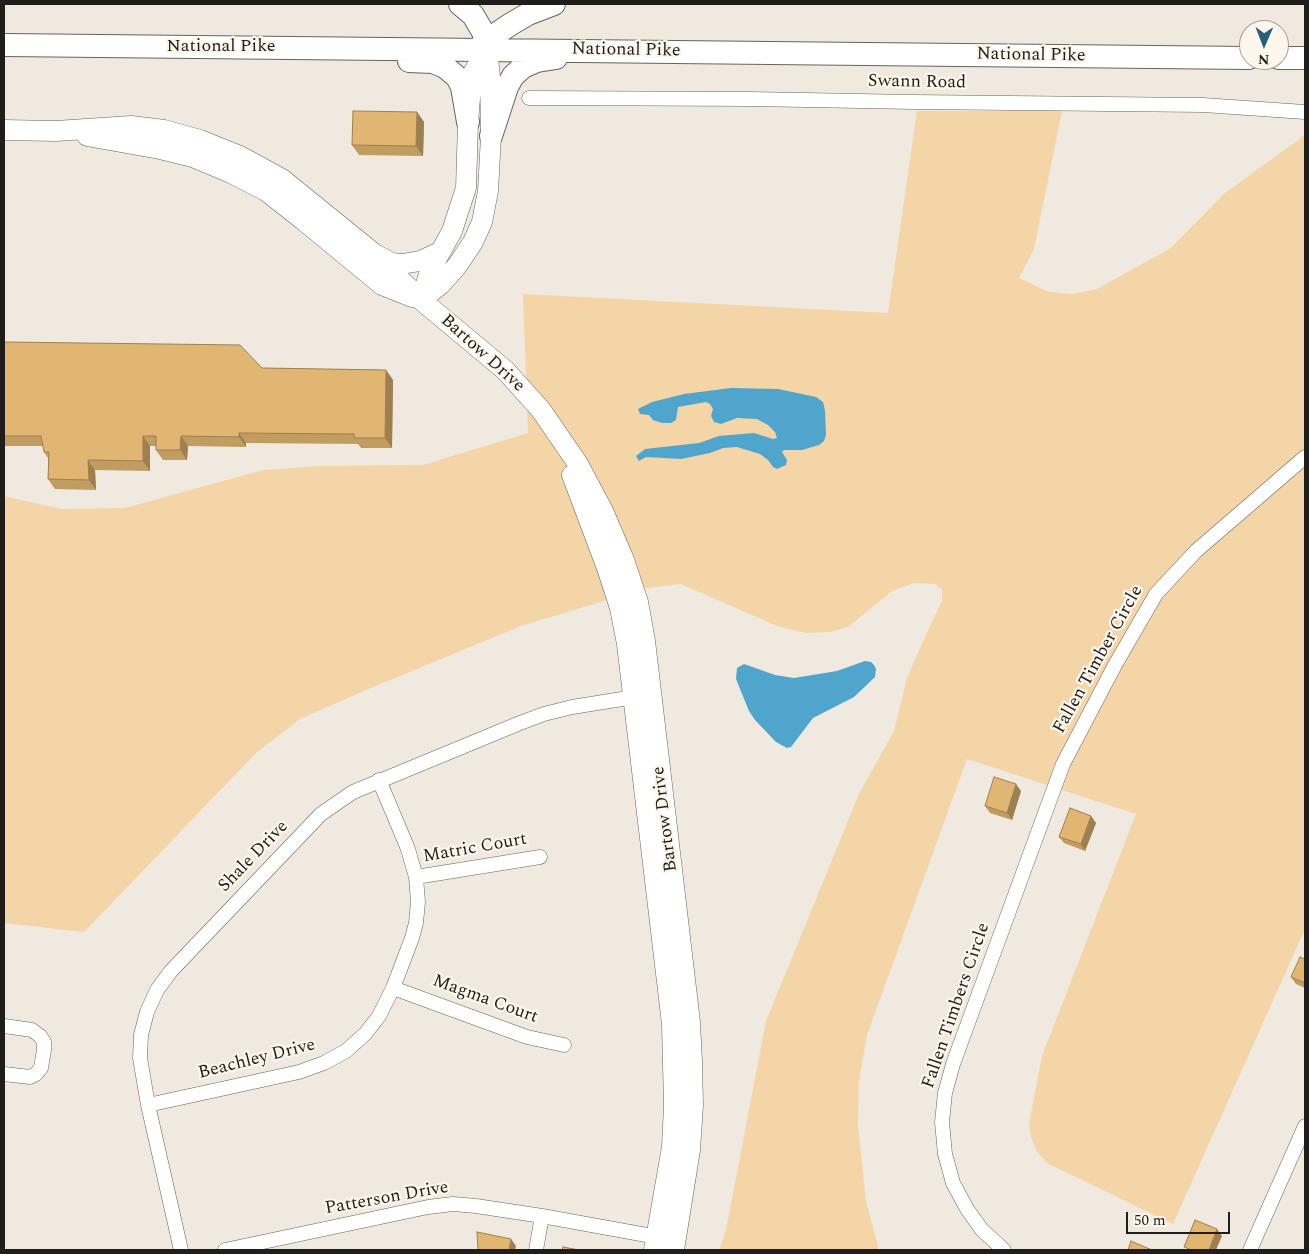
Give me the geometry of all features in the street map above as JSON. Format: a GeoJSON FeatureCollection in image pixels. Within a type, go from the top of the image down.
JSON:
{"type":"FeatureCollection","features":[{"type":"Feature","properties":{"kind":"main road"},"geometry":{"type":"LineString","coordinates":[[460,4],[473,15],[482,32],[486,49]]}},
{"type":"Feature","properties":{"kind":"main road"},"geometry":{"type":"LineString","coordinates":[[486,49],[499,32],[511,24],[528,14],[554,4]]}},
{"type":"Feature","properties":{"kind":"main road","name":"National Pike"},"geometry":{"type":"LineString","coordinates":[[4,46],[486,49],[1239,58]]}},
{"type":"Feature","properties":{"kind":"main road"},"geometry":{"type":"LineString","coordinates":[[53,46],[73,56],[433,62],[445,67],[457,77],[462,87],[468,122]]}},
{"type":"Feature","properties":{"kind":"main road"},"geometry":{"type":"LineString","coordinates":[[491,136],[512,76],[523,67],[537,61],[601,51]]}},
{"type":"Feature","properties":{"kind":"main road"},"geometry":{"type":"LineString","coordinates":[[1289,58],[1305,58]]}},
{"type":"Feature","properties":{"kind":"street"},"geometry":{"type":"LineString","coordinates":[[421,300],[430,271],[452,231],[466,188],[468,122],[472,75],[486,49]]}},
{"type":"Feature","properties":{"kind":"street"},"geometry":{"type":"LineString","coordinates":[[421,300],[440,285],[457,266],[473,242],[482,222],[488,191],[491,136],[490,77],[486,49]]}},
{"type":"Feature","properties":{"kind":"street","name":"Swann Road"},"geometry":{"type":"LineString","coordinates":[[529,98],[1203,105],[1305,112]]}},
{"type":"Feature","properties":{"kind":"street"},"geometry":{"type":"LineString","coordinates":[[4,130],[56,131],[131,126],[164,130],[200,140],[240,156],[282,179],[372,252],[391,263],[402,264],[420,261],[440,252]]}},
{"type":"Feature","properties":{"kind":"street"},"geometry":{"type":"LineString","coordinates":[[56,131],[160,149],[193,157],[231,173],[266,191],[382,286],[421,300]]}},
{"type":"Feature","properties":{"kind":"street","name":"Bartow Drive"},"geometry":{"type":"LineString","coordinates":[[372,252],[393,275],[494,361],[541,410],[570,470],[618,600],[627,644],[642,696],[690,1022],[693,1105],[690,1150],[675,1246]]}},
{"type":"Feature","properties":{"kind":"street","name":"Fallen Timber Circle"},"geometry":{"type":"LineString","coordinates":[[1063,764],[1115,665],[1156,594],[1196,551],[1305,457]]}},
{"type":"Feature","properties":{"kind":"street","name":"Bartow Drive"},"geometry":{"type":"LineString","coordinates":[[642,696],[674,1065],[672,1147],[655,1243]]}},
{"type":"Feature","properties":{"kind":"street","name":"Shale Drive"},"geometry":{"type":"LineString","coordinates":[[182,1250],[148,1105],[140,1058],[141,1035],[147,1012],[157,990],[170,972],[321,814],[353,792],[544,714],[572,707],[642,696]]}},
{"type":"Feature","properties":{"kind":"street","name":"Fallen Timbers Circle"},"geometry":{"type":"LineString","coordinates":[[1004,1250],[982,1230],[967,1209],[953,1183],[945,1154],[942,1122],[945,1093],[953,1064],[1063,764]]}},
{"type":"Feature","properties":{"kind":"street","name":"Beachley Drive"},"geometry":{"type":"LineString","coordinates":[[148,1105],[299,1072],[324,1063],[346,1051],[365,1034],[379,1016],[393,988],[412,938],[418,902],[416,878],[408,849],[379,780]]}},
{"type":"Feature","properties":{"kind":"street","name":"Matric Court"},"geometry":{"type":"LineString","coordinates":[[416,878],[540,857]]}},
{"type":"Feature","properties":{"kind":"street","name":"Magma Court"},"geometry":{"type":"LineString","coordinates":[[393,988],[527,1037],[564,1045]]}},
{"type":"Feature","properties":{"kind":"street"},"geometry":{"type":"LineString","coordinates":[[4,1026],[32,1030],[44,1042],[41,1068],[36,1074],[30,1077],[4,1074]]}},
{"type":"Feature","properties":{"kind":"street"},"geometry":{"type":"LineString","coordinates":[[1250,1250],[1305,1126]]}},
{"type":"Feature","properties":{"kind":"street","name":"Patterson Drive"},"geometry":{"type":"LineString","coordinates":[[224,1250],[277,1245],[428,1206],[453,1204],[542,1216],[675,1246]]}},
{"type":"Feature","properties":{"kind":"street"},"geometry":{"type":"LineString","coordinates":[[536,1250],[542,1216]]}},
{"type":"Feature","properties":{"kind":"shaded area"},"geometry":{"type":"Polygon","coordinates":[[[917,111],[1062,111],[1034,249],[1019,278],[1049,292],[1072,294],[1097,289],[1171,248],[1225,193],[1305,135],[1305,929],[1173,1224],[1047,1163],[1037,1152],[1031,1137],[1029,1124],[1042,1056],[1136,814],[967,759],[867,1035],[859,1081],[858,1126],[866,1201],[879,1250],[719,1250],[726,1230],[766,1021],[859,794],[894,731],[907,678],[942,601],[942,589],[935,584],[914,583],[892,591],[848,627],[830,632],[805,633],[777,626],[681,584],[647,588],[521,626],[300,719],[256,753],[84,932],[4,923],[4,496],[61,509],[125,508],[263,470],[322,466],[423,465],[528,433],[523,294],[888,313],[917,111]]]}},
{"type":"Feature","properties":{"kind":"water"},"geometry":{"type":"Polygon","coordinates":[[[731,388],[778,389],[816,397],[823,402],[825,411],[826,435],[824,441],[819,445],[802,450],[784,450],[782,452],[787,460],[786,465],[777,469],[760,454],[737,447],[723,448],[710,453],[681,459],[646,457],[639,461],[636,456],[645,449],[699,443],[719,436],[754,433],[773,439],[777,438],[775,432],[768,425],[757,419],[737,418],[721,424],[714,422],[711,416],[713,409],[706,402],[678,407],[676,420],[671,423],[653,420],[649,415],[640,414],[638,409],[652,402],[684,394],[731,388]]]}},
{"type":"Feature","properties":{"kind":"water"},"geometry":{"type":"Polygon","coordinates":[[[865,661],[871,662],[874,665],[876,669],[875,677],[854,697],[813,718],[791,747],[787,748],[776,742],[755,720],[749,711],[736,679],[737,668],[744,664],[775,675],[794,678],[837,671],[865,661]]]}},
{"type":"Feature","properties":{"kind":"building"},"geometry":{"type":"Polygon","coordinates":[[[353,111],[417,112],[416,146],[352,145],[353,111]]]}},
{"type":"Feature","properties":{"kind":"building"},"geometry":{"type":"Polygon","coordinates":[[[4,342],[240,345],[262,368],[386,370],[385,438],[354,438],[354,434],[239,433],[239,437],[181,436],[180,450],[156,450],[156,436],[143,436],[143,461],[88,460],[89,480],[48,479],[49,452],[44,452],[41,436],[4,436],[4,342]]]}},
{"type":"Feature","properties":{"kind":"building"},"geometry":{"type":"Polygon","coordinates":[[[994,777],[1016,784],[1007,813],[985,806],[994,777]]]}},
{"type":"Feature","properties":{"kind":"building"},"geometry":{"type":"Polygon","coordinates":[[[1070,808],[1091,816],[1081,844],[1059,837],[1070,808]]]}},
{"type":"Feature","properties":{"kind":"building"},"geometry":{"type":"Polygon","coordinates":[[[1300,957],[1305,959],[1305,983],[1291,977],[1300,957]]]}},
{"type":"Feature","properties":{"kind":"building"},"geometry":{"type":"Polygon","coordinates":[[[1195,1220],[1217,1229],[1209,1250],[1192,1250],[1184,1247],[1195,1220]]]}},
{"type":"Feature","properties":{"kind":"building"},"geometry":{"type":"Polygon","coordinates":[[[477,1232],[511,1239],[509,1250],[478,1250],[477,1232]]]}},
{"type":"Feature","properties":{"kind":"building"},"geometry":{"type":"Polygon","coordinates":[[[1131,1241],[1152,1250],[1128,1250],[1131,1241]]]}},
{"type":"Feature","properties":{"kind":"building"},"geometry":{"type":"Polygon","coordinates":[[[563,1247],[579,1250],[562,1250],[563,1247]]]}}]}
